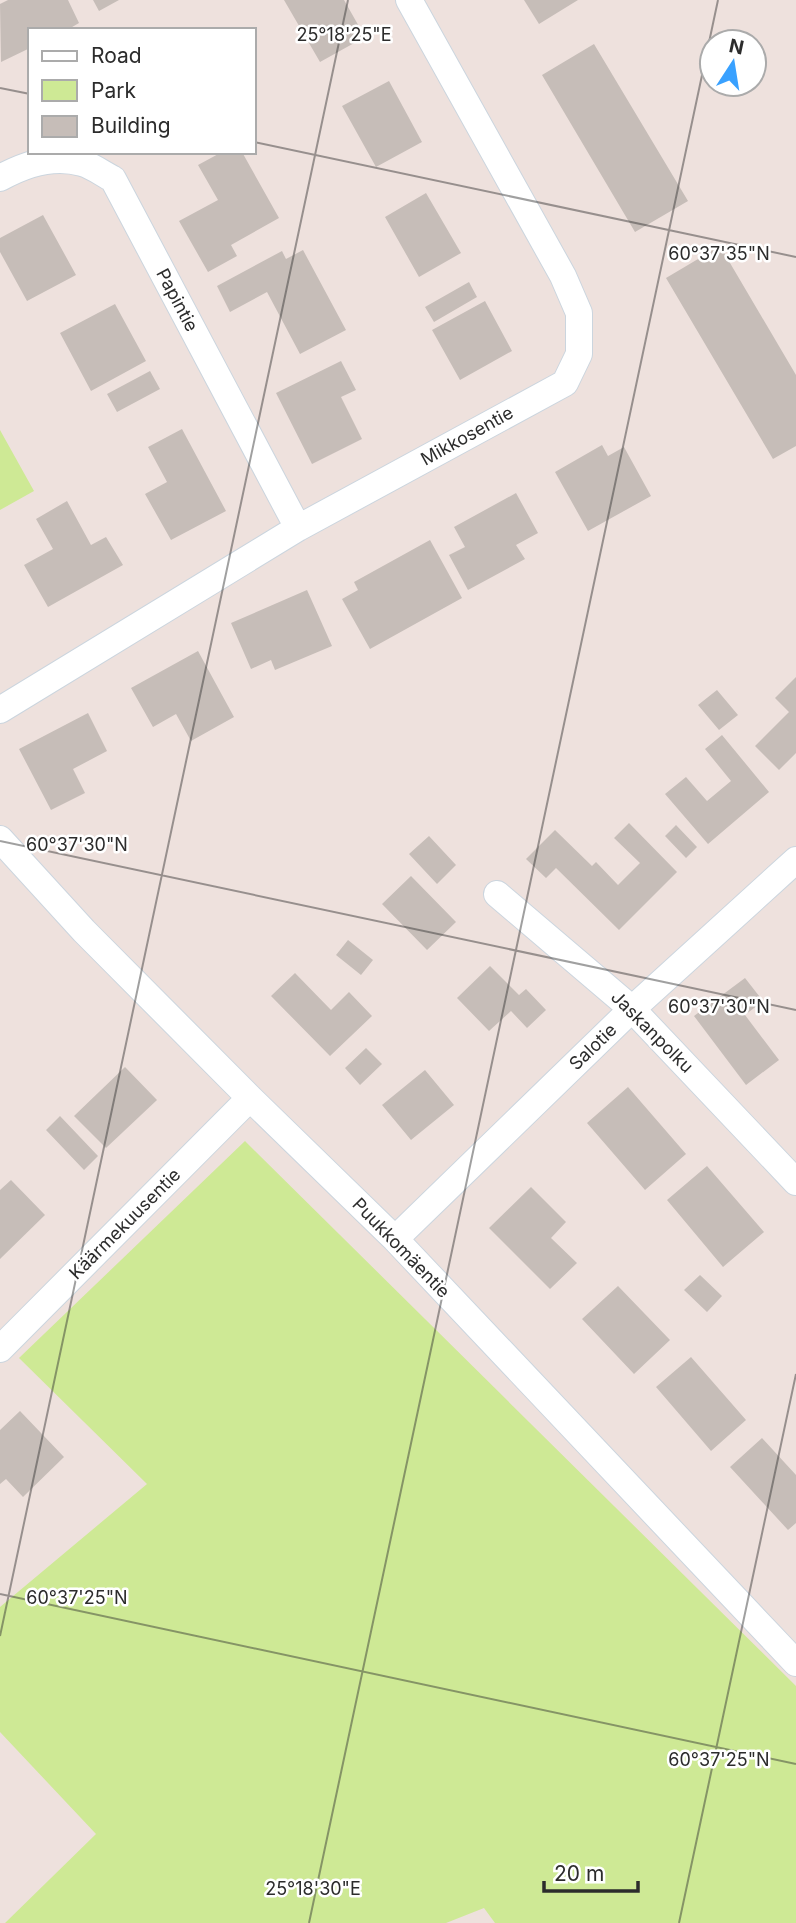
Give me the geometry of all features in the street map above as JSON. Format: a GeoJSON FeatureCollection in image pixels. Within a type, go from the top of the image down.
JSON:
{"type":"FeatureCollection","features":[{"type":"Feature","properties":{"kind":"street","name":"Mikkosentie"},"geometry":{"type":"LineString","coordinates":[[0,709],[298,528],[565,383],[579,354],[579,313],[563,276],[408,0]]}},
{"type":"Feature","properties":{"kind":"street","name":"Papintie"},"geometry":{"type":"LineString","coordinates":[[0,178],[49,159],[82,163],[113,179],[298,528]]}},
{"type":"Feature","properties":{"kind":"street","name":"Puukkomäentie"},"geometry":{"type":"LineString","coordinates":[[0,839],[84,931],[250,1098],[396,1239],[796,1663]]}},
{"type":"Feature","properties":{"kind":"street","name":"Salotie"},"geometry":{"type":"LineString","coordinates":[[396,1239],[632,1009],[796,860]]}},
{"type":"Feature","properties":{"kind":"street","name":"Jaskanpolku"},"geometry":{"type":"LineString","coordinates":[[496,894],[632,1009],[796,1182]]}},
{"type":"Feature","properties":{"kind":"street","name":"Käärmekuusentie"},"geometry":{"type":"LineString","coordinates":[[0,1349],[250,1098]]}},
{"type":"Feature","properties":{"kind":"green space"},"geometry":{"type":"Polygon","coordinates":[[[0,430],[34,491],[0,510],[0,430]]]}},
{"type":"Feature","properties":{"kind":"green space"},"geometry":{"type":"Polygon","coordinates":[[[245,1141],[796,1686],[796,1923],[495,1923],[484,1908],[446,1923],[5,1923],[96,1834],[0,1732],[0,1607],[147,1484],[19,1358],[245,1141]]]}},
{"type":"Feature","properties":{"kind":"building"},"geometry":{"type":"Polygon","coordinates":[[[8,0],[68,0],[79,23],[70,28],[28,28],[28,49],[1,62],[0,4],[8,0]]]}},
{"type":"Feature","properties":{"kind":"building"},"geometry":{"type":"Polygon","coordinates":[[[93,0],[119,0],[99,11],[93,0]]]}},
{"type":"Feature","properties":{"kind":"building"},"geometry":{"type":"Polygon","coordinates":[[[284,0],[344,0],[365,37],[320,62],[284,0]]]}},
{"type":"Feature","properties":{"kind":"building"},"geometry":{"type":"Polygon","coordinates":[[[524,0],[578,0],[539,24],[524,0]]]}},
{"type":"Feature","properties":{"kind":"building"},"geometry":{"type":"Polygon","coordinates":[[[594,44],[688,201],[635,232],[542,75],[594,44]]]}},
{"type":"Feature","properties":{"kind":"building"},"geometry":{"type":"Polygon","coordinates":[[[389,81],[422,142],[376,167],[342,106],[389,81]]]}},
{"type":"Feature","properties":{"kind":"building"},"geometry":{"type":"Polygon","coordinates":[[[218,154],[243,154],[279,218],[231,245],[237,256],[208,272],[179,221],[218,200],[198,165],[218,154]]]}},
{"type":"Feature","properties":{"kind":"building"},"geometry":{"type":"Polygon","coordinates":[[[426,193],[461,253],[419,277],[385,217],[426,193]]]}},
{"type":"Feature","properties":{"kind":"building"},"geometry":{"type":"Polygon","coordinates":[[[43,215],[76,275],[27,301],[0,252],[0,238],[43,215]]]}},
{"type":"Feature","properties":{"kind":"building"},"geometry":{"type":"Polygon","coordinates":[[[720,246],[796,375],[796,446],[773,459],[666,278],[720,246]]]}},
{"type":"Feature","properties":{"kind":"building"},"geometry":{"type":"Polygon","coordinates":[[[303,250],[346,330],[300,354],[267,292],[230,312],[217,286],[282,251],[286,259],[303,250]]]}},
{"type":"Feature","properties":{"kind":"building"},"geometry":{"type":"Polygon","coordinates":[[[469,282],[477,297],[434,322],[425,307],[469,282]]]}},
{"type":"Feature","properties":{"kind":"building"},"geometry":{"type":"Polygon","coordinates":[[[485,301],[512,351],[460,380],[432,330],[485,301]]]}},
{"type":"Feature","properties":{"kind":"building"},"geometry":{"type":"Polygon","coordinates":[[[115,304],[146,361],[91,391],[60,333],[115,304]]]}},
{"type":"Feature","properties":{"kind":"building"},"geometry":{"type":"Polygon","coordinates":[[[341,361],[356,390],[341,397],[362,439],[312,464],[276,393],[341,361]]]}},
{"type":"Feature","properties":{"kind":"building"},"geometry":{"type":"Polygon","coordinates":[[[150,371],[160,389],[117,412],[107,394],[150,371]]]}},
{"type":"Feature","properties":{"kind":"building"},"geometry":{"type":"Polygon","coordinates":[[[182,429],[226,511],[171,540],[145,494],[167,482],[148,447],[182,429]]]}},
{"type":"Feature","properties":{"kind":"building"},"geometry":{"type":"Polygon","coordinates":[[[602,445],[608,456],[624,447],[651,496],[588,531],[555,472],[602,445]]]}},
{"type":"Feature","properties":{"kind":"building"},"geometry":{"type":"Polygon","coordinates":[[[516,493],[538,533],[516,545],[525,559],[468,590],[449,555],[465,547],[454,527],[516,493]]]}},
{"type":"Feature","properties":{"kind":"building"},"geometry":{"type":"Polygon","coordinates":[[[67,501],[91,545],[106,537],[123,565],[48,607],[24,565],[53,549],[36,519],[67,501]]]}},
{"type":"Feature","properties":{"kind":"building"},"geometry":{"type":"Polygon","coordinates":[[[430,540],[462,598],[370,649],[342,599],[358,590],[354,582],[430,540]]]}},
{"type":"Feature","properties":{"kind":"building"},"geometry":{"type":"Polygon","coordinates":[[[307,590],[332,646],[275,670],[271,660],[251,669],[231,623],[307,590]]]}},
{"type":"Feature","properties":{"kind":"building"},"geometry":{"type":"Polygon","coordinates":[[[198,651],[234,717],[191,741],[176,714],[153,727],[131,688],[198,651]]]}},
{"type":"Feature","properties":{"kind":"building"},"geometry":{"type":"Polygon","coordinates":[[[796,677],[796,753],[779,770],[755,746],[789,712],[775,698],[796,677]]]}},
{"type":"Feature","properties":{"kind":"building"},"geometry":{"type":"Polygon","coordinates":[[[717,690],[738,715],[719,730],[698,705],[717,690]]]}},
{"type":"Feature","properties":{"kind":"building"},"geometry":{"type":"Polygon","coordinates":[[[88,713],[107,751],[73,769],[85,793],[51,810],[19,749],[88,713]]]}},
{"type":"Feature","properties":{"kind":"building"},"geometry":{"type":"Polygon","coordinates":[[[722,735],[769,792],[708,844],[665,794],[686,777],[707,801],[731,781],[705,749],[722,735]]]}},
{"type":"Feature","properties":{"kind":"building"},"geometry":{"type":"Polygon","coordinates":[[[629,823],[677,872],[619,930],[556,868],[546,878],[526,859],[555,830],[592,866],[596,862],[618,885],[640,863],[614,838],[629,823]]]}},
{"type":"Feature","properties":{"kind":"building"},"geometry":{"type":"Polygon","coordinates":[[[676,825],[697,847],[686,858],[665,836],[676,825]]]}},
{"type":"Feature","properties":{"kind":"building"},"geometry":{"type":"Polygon","coordinates":[[[429,836],[456,865],[437,884],[409,854],[429,836]]]}},
{"type":"Feature","properties":{"kind":"building"},"geometry":{"type":"Polygon","coordinates":[[[411,876],[456,922],[427,950],[382,904],[411,876]]]}},
{"type":"Feature","properties":{"kind":"building"},"geometry":{"type":"Polygon","coordinates":[[[348,940],[373,960],[361,975],[336,955],[348,940]]]}},
{"type":"Feature","properties":{"kind":"building"},"geometry":{"type":"Polygon","coordinates":[[[490,966],[519,995],[526,989],[546,1010],[527,1028],[511,1011],[489,1031],[457,998],[490,966]]]}},
{"type":"Feature","properties":{"kind":"building"},"geometry":{"type":"Polygon","coordinates":[[[295,973],[331,1010],[349,992],[372,1016],[330,1056],[271,996],[295,973]]]}},
{"type":"Feature","properties":{"kind":"building"},"geometry":{"type":"Polygon","coordinates":[[[745,978],[763,1001],[745,1015],[779,1060],[746,1085],[694,1016],[745,978]]]}},
{"type":"Feature","properties":{"kind":"building"},"geometry":{"type":"Polygon","coordinates":[[[366,1048],[382,1064],[360,1085],[345,1068],[366,1048]]]}},
{"type":"Feature","properties":{"kind":"building"},"geometry":{"type":"Polygon","coordinates":[[[125,1067],[157,1100],[106,1148],[74,1116],[125,1067]]]}},
{"type":"Feature","properties":{"kind":"building"},"geometry":{"type":"Polygon","coordinates":[[[425,1070],[454,1105],[411,1140],[382,1105],[425,1070]]]}},
{"type":"Feature","properties":{"kind":"building"},"geometry":{"type":"Polygon","coordinates":[[[628,1087],[686,1154],[645,1190],[587,1123],[628,1087]]]}},
{"type":"Feature","properties":{"kind":"building"},"geometry":{"type":"Polygon","coordinates":[[[60,1116],[98,1156],[84,1170],[46,1130],[60,1116]]]}},
{"type":"Feature","properties":{"kind":"building"},"geometry":{"type":"Polygon","coordinates":[[[707,1166],[764,1232],[723,1267],[667,1200],[707,1166]]]}},
{"type":"Feature","properties":{"kind":"building"},"geometry":{"type":"Polygon","coordinates":[[[11,1180],[45,1215],[0,1259],[0,1190],[11,1180]]]}},
{"type":"Feature","properties":{"kind":"building"},"geometry":{"type":"Polygon","coordinates":[[[531,1187],[566,1222],[551,1238],[577,1263],[550,1289],[489,1228],[531,1187]]]}},
{"type":"Feature","properties":{"kind":"building"},"geometry":{"type":"Polygon","coordinates":[[[700,1275],[722,1296],[707,1312],[684,1290],[700,1275]]]}},
{"type":"Feature","properties":{"kind":"building"},"geometry":{"type":"Polygon","coordinates":[[[618,1286],[670,1340],[634,1374],[582,1319],[618,1286]]]}},
{"type":"Feature","properties":{"kind":"building"},"geometry":{"type":"Polygon","coordinates":[[[691,1357],[746,1420],[711,1451],[656,1387],[691,1357]]]}},
{"type":"Feature","properties":{"kind":"building"},"geometry":{"type":"Polygon","coordinates":[[[20,1411],[64,1457],[23,1497],[6,1479],[0,1484],[0,1430],[20,1411]]]}},
{"type":"Feature","properties":{"kind":"building"},"geometry":{"type":"Polygon","coordinates":[[[762,1438],[796,1475],[796,1523],[788,1530],[730,1467],[762,1438]]]}}]}
